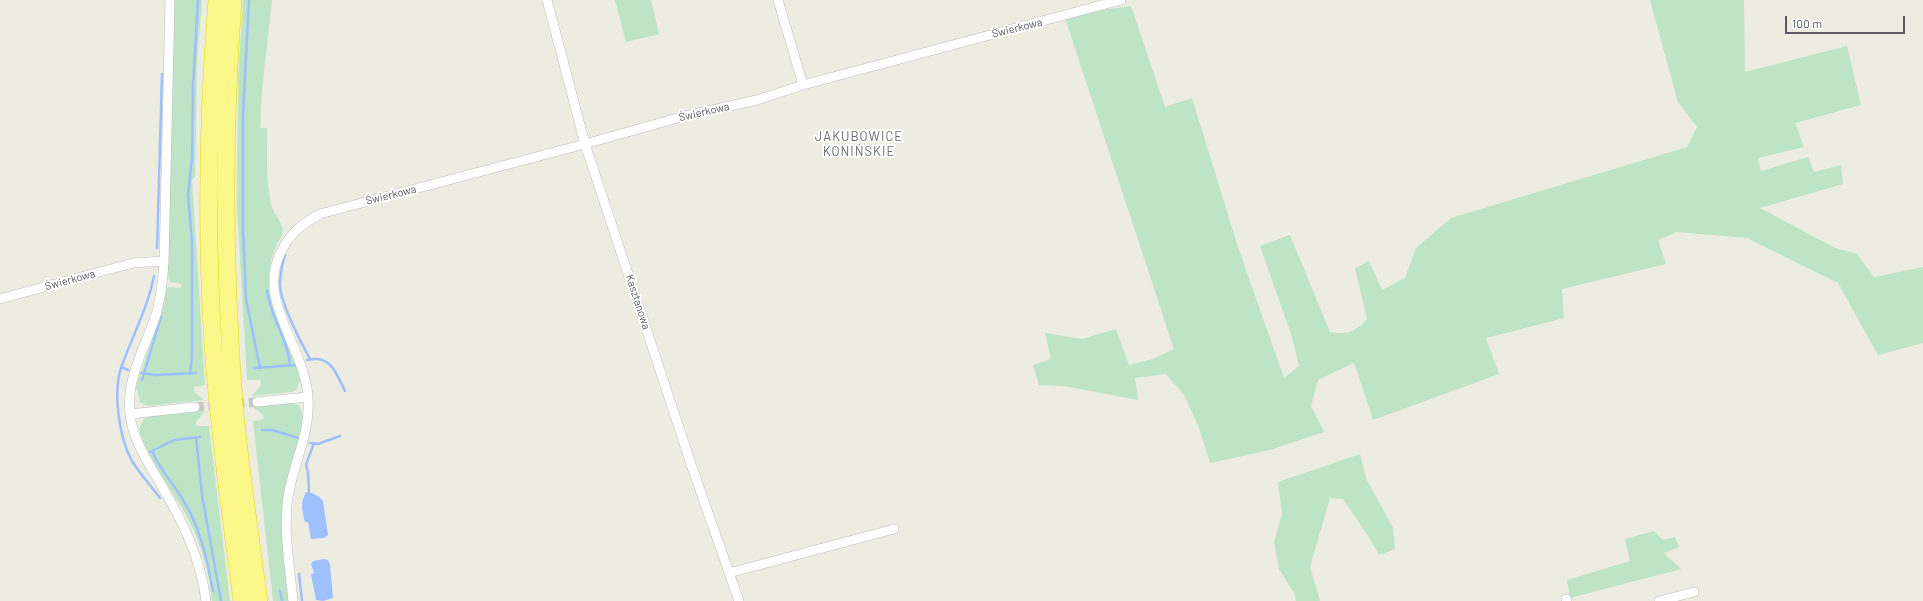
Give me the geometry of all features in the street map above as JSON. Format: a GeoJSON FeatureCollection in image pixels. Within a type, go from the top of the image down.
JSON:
{"type":"FeatureCollection","features":[{"type":"Feature","properties":{"kind":"highway"},"geometry":{"type":"LineString","coordinates":[[217,0],[210,130],[212,317],[218,405],[242,601]]}},
{"type":"Feature","properties":{"kind":"highway"},"geometry":{"type":"LineString","coordinates":[[234,0],[227,167],[229,317],[238,433],[259,601]]}},
{"type":"Feature","properties":{"kind":"street"},"geometry":{"type":"LineString","coordinates":[[170,0],[164,261],[162,287],[158,305],[131,379],[130,414],[134,433],[142,453],[191,540],[200,568],[206,601]]}},
{"type":"Feature","properties":{"kind":"street","name":"Kasztanowa"},"geometry":{"type":"LineString","coordinates":[[547,0],[585,144],[739,601]]}},
{"type":"Feature","properties":{"kind":"street"},"geometry":{"type":"LineString","coordinates":[[778,0],[804,84]]}},
{"type":"Feature","properties":{"kind":"street","name":"Świerkowa"},"geometry":{"type":"LineString","coordinates":[[294,601],[287,544],[287,504],[307,429],[308,397],[304,372],[276,304],[273,290],[275,263],[292,234],[305,222],[320,214],[338,208],[585,144],[681,117],[756,100],[804,84],[1121,0]]}},
{"type":"Feature","properties":{"kind":"street","name":"Świerkowa"},"geometry":{"type":"LineString","coordinates":[[0,298],[133,263],[164,261]]}},
{"type":"Feature","properties":{"kind":"street"},"geometry":{"type":"LineString","coordinates":[[257,402],[308,397]]}},
{"type":"Feature","properties":{"kind":"street"},"geometry":{"type":"LineString","coordinates":[[130,414],[195,407]]}},
{"type":"Feature","properties":{"kind":"street"},"geometry":{"type":"LineString","coordinates":[[730,573],[894,529]]}},
{"type":"Feature","properties":{"kind":"street"},"geometry":{"type":"LineString","coordinates":[[1659,601],[1694,592]]}},
{"type":"Feature","properties":{"kind":"green space"},"geometry":{"type":"Polygon","coordinates":[[[174,0],[202,0],[197,63],[195,177],[192,180],[205,385],[194,387],[194,392],[204,400],[148,406],[140,402],[136,387],[165,300],[166,289],[169,287],[181,288],[182,284],[170,282],[168,276],[174,0]]]}},
{"type":"Feature","properties":{"kind":"green space"},"geometry":{"type":"Polygon","coordinates":[[[243,0],[272,0],[262,90],[260,128],[267,128],[269,195],[272,207],[283,229],[272,259],[269,273],[269,286],[274,310],[295,359],[300,380],[296,390],[291,392],[252,396],[261,385],[261,380],[247,380],[237,208],[238,80],[243,0]]]}},
{"type":"Feature","properties":{"kind":"green space"},"geometry":{"type":"Polygon","coordinates":[[[615,0],[651,0],[659,34],[626,42],[615,0]]]}},
{"type":"Feature","properties":{"kind":"green space"},"geometry":{"type":"Polygon","coordinates":[[[1650,0],[1744,0],[1745,72],[1847,46],[1861,105],[1795,123],[1804,147],[1758,158],[1761,171],[1808,157],[1814,172],[1841,165],[1843,184],[1760,208],[1835,248],[1857,254],[1874,277],[1923,267],[1923,343],[1878,355],[1838,283],[1747,238],[1677,232],[1658,240],[1666,264],[1562,289],[1564,318],[1486,338],[1499,374],[1373,420],[1354,363],[1318,380],[1311,406],[1324,432],[1270,450],[1210,463],[1199,428],[1184,395],[1166,374],[1135,378],[1138,400],[1064,386],[1039,385],[1033,365],[1051,359],[1045,333],[1082,339],[1116,329],[1129,365],[1153,359],[1174,349],[1064,15],[1131,6],[1165,107],[1192,98],[1239,250],[1284,378],[1299,366],[1292,337],[1260,246],[1290,235],[1330,332],[1351,332],[1367,319],[1355,268],[1369,261],[1382,290],[1405,278],[1416,248],[1451,218],[1687,147],[1697,127],[1678,102],[1650,0]]]}},
{"type":"Feature","properties":{"kind":"green space"},"geometry":{"type":"Polygon","coordinates":[[[286,403],[298,405],[301,409],[303,417],[300,438],[286,488],[290,601],[273,601],[253,421],[264,419],[263,415],[253,407],[258,407],[258,405],[286,403]]]}},
{"type":"Feature","properties":{"kind":"green space"},"geometry":{"type":"Polygon","coordinates":[[[205,411],[196,422],[196,426],[209,426],[230,601],[212,601],[209,578],[195,534],[185,513],[153,462],[139,429],[143,420],[149,416],[205,411]]]}},
{"type":"Feature","properties":{"kind":"green space"},"geometry":{"type":"Polygon","coordinates":[[[1360,454],[1366,478],[1393,528],[1395,549],[1379,555],[1343,499],[1330,498],[1310,567],[1320,601],[1296,601],[1294,593],[1279,569],[1274,542],[1282,514],[1278,482],[1360,454]]]}},
{"type":"Feature","properties":{"kind":"green space"},"geometry":{"type":"Polygon","coordinates":[[[1654,531],[1663,540],[1675,537],[1679,547],[1664,553],[1681,569],[1570,598],[1567,580],[1630,561],[1625,539],[1654,531]]]}},
{"type":"Feature","properties":{"kind":"water"},"geometry":{"type":"Polygon","coordinates":[[[306,492],[320,497],[323,501],[328,535],[324,538],[311,539],[308,522],[305,522],[302,511],[302,503],[306,492]]]}},
{"type":"Feature","properties":{"kind":"water"},"geometry":{"type":"Polygon","coordinates":[[[324,559],[328,560],[330,564],[333,598],[323,601],[316,600],[311,574],[314,573],[311,564],[313,561],[324,559]]]}},
{"type":"Feature","properties":{"kind":"waterway"},"geometry":{"type":"LineString","coordinates":[[190,374],[192,356],[192,242],[188,195],[192,158],[193,86],[198,0]]}},
{"type":"Feature","properties":{"kind":"waterway"},"geometry":{"type":"LineString","coordinates":[[249,0],[243,114],[243,230],[246,299],[260,368]]}},
{"type":"Feature","properties":{"kind":"waterway"},"geometry":{"type":"LineString","coordinates":[[157,248],[162,74]]}},
{"type":"Feature","properties":{"kind":"waterway"},"geometry":{"type":"LineString","coordinates":[[285,255],[280,278],[281,293],[292,323],[310,359]]}},
{"type":"Feature","properties":{"kind":"waterway"},"geometry":{"type":"LineString","coordinates":[[154,276],[144,310],[122,365],[119,376],[117,400],[120,427],[127,451],[135,466],[160,498]]}},
{"type":"Feature","properties":{"kind":"waterway"},"geometry":{"type":"LineString","coordinates":[[267,290],[269,300],[289,356],[290,366]]}},
{"type":"Feature","properties":{"kind":"waterway"},"geometry":{"type":"LineString","coordinates":[[142,380],[161,317]]}},
{"type":"Feature","properties":{"kind":"waterway"},"geometry":{"type":"LineString","coordinates":[[307,360],[322,360],[332,366],[345,391]]}},
{"type":"Feature","properties":{"kind":"waterway"},"geometry":{"type":"LineString","coordinates":[[254,368],[295,365]]}},
{"type":"Feature","properties":{"kind":"waterway"},"geometry":{"type":"LineString","coordinates":[[121,367],[128,370]]}},
{"type":"Feature","properties":{"kind":"waterway"},"geometry":{"type":"LineString","coordinates":[[141,373],[156,375],[196,373]]}},
{"type":"Feature","properties":{"kind":"waterway"},"geometry":{"type":"LineString","coordinates":[[262,430],[272,430],[298,438]]}},
{"type":"Feature","properties":{"kind":"waterway"},"geometry":{"type":"LineString","coordinates":[[310,443],[318,444],[340,436]]}},
{"type":"Feature","properties":{"kind":"waterway"},"geometry":{"type":"LineString","coordinates":[[196,437],[202,495],[221,601]]}},
{"type":"Feature","properties":{"kind":"waterway"},"geometry":{"type":"LineString","coordinates":[[150,452],[174,440],[200,437]]}},
{"type":"Feature","properties":{"kind":"waterway"},"geometry":{"type":"LineString","coordinates":[[309,492],[308,472],[306,465],[314,443]]}},
{"type":"Feature","properties":{"kind":"waterway"},"geometry":{"type":"LineString","coordinates":[[152,451],[194,520],[205,555],[213,591]]}},
{"type":"Feature","properties":{"kind":"waterway"},"geometry":{"type":"LineString","coordinates":[[299,574],[302,601]]}},
{"type":"Feature","properties":{"kind":"waterway"},"geometry":{"type":"LineString","coordinates":[[280,591],[282,601]]}},
{"type":"Feature","properties":{"kind":"tunnel"},"geometry":{"type":"LineString","coordinates":[[195,407],[257,402]]}},
{"type":"Feature","properties":{"kind":"district","name":"JAKUBOWICE KONIŃSKIE"},"geometry":{"type":"Point","coordinates":[859,144]}}]}
